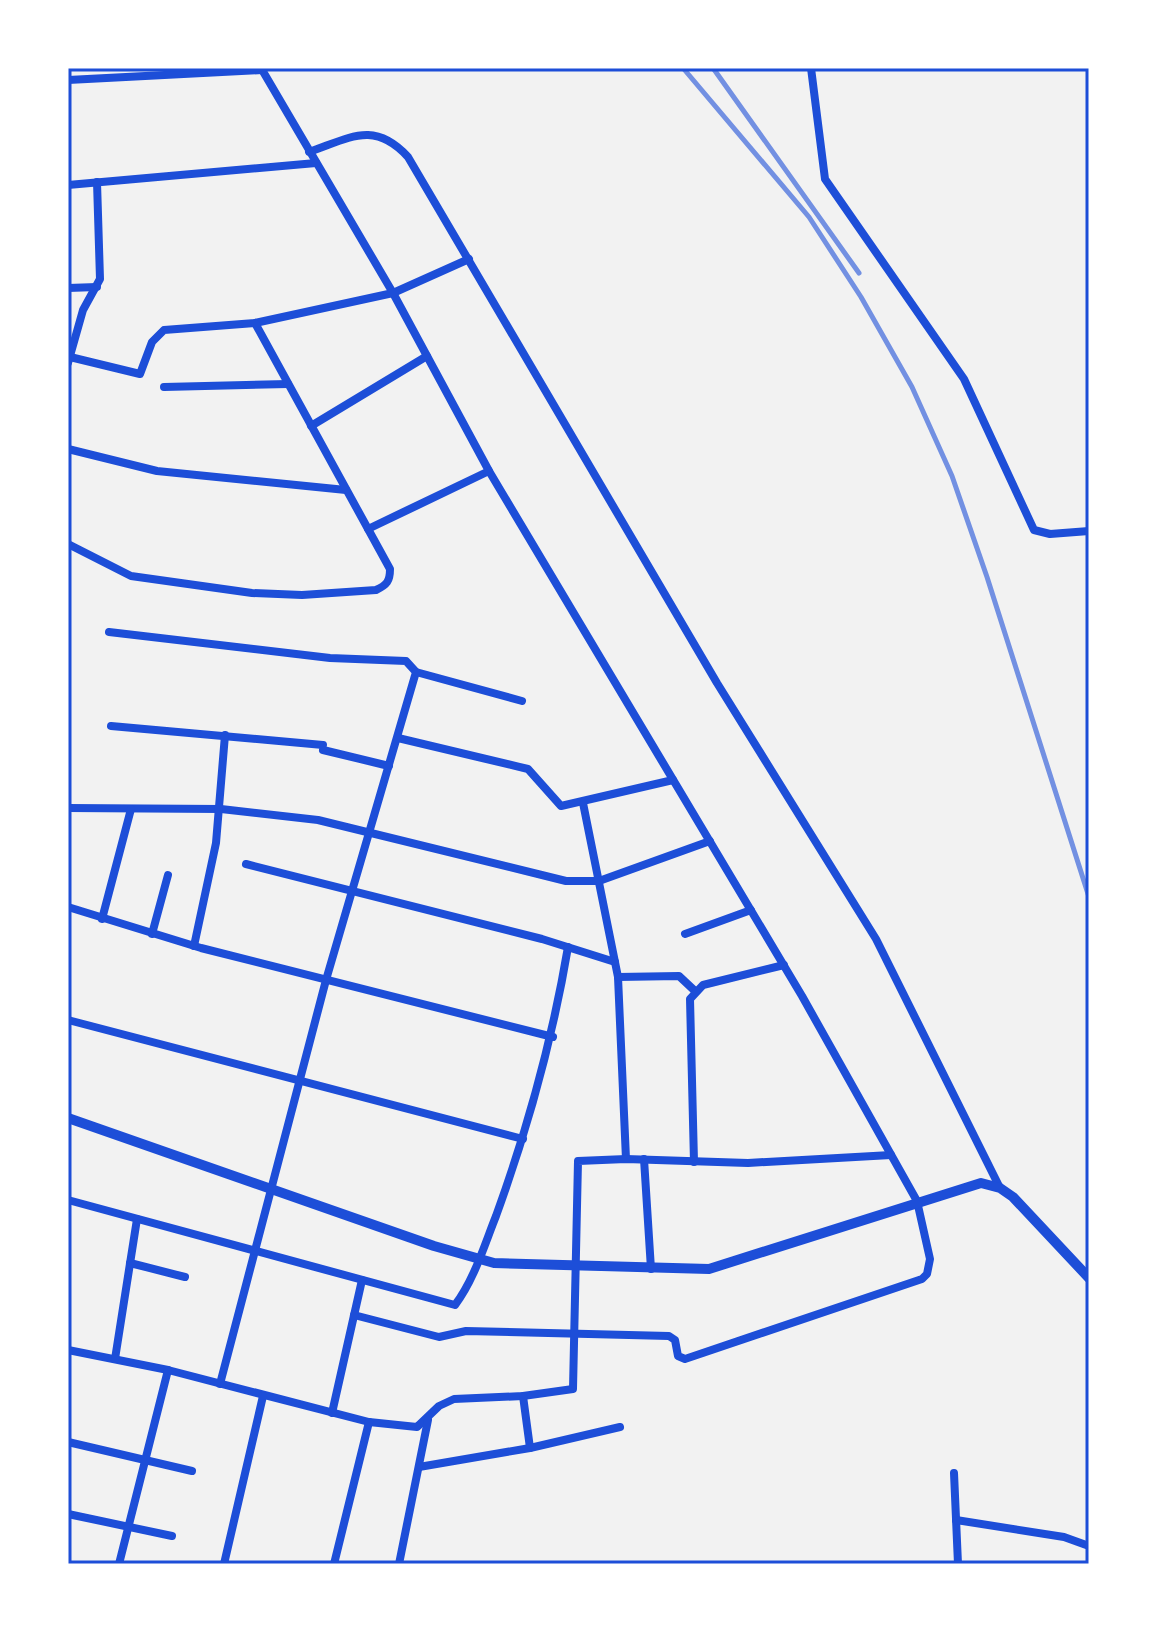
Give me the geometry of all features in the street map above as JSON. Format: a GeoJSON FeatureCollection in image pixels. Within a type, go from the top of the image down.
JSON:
{"type":"FeatureCollection","features":[{"type":"Feature","properties":{"kind":"street"},"geometry":{"type":"LineString","coordinates":[[102,68],[102,78]]}},
{"type":"Feature","properties":{"kind":"street"},"geometry":{"type":"LineString","coordinates":[[811,68],[825,179],[964,379],[1034,530],[1050,534],[1089,531]]}},
{"type":"Feature","properties":{"kind":"street"},"geometry":{"type":"LineString","coordinates":[[68,80],[262,69],[393,293],[489,471],[784,965],[917,1201],[930,1259],[927,1274],[922,1279],[685,1359],[678,1356],[675,1340],[669,1336],[466,1331],[439,1337],[354,1315]]}},
{"type":"Feature","properties":{"kind":"street"},"geometry":{"type":"LineString","coordinates":[[309,152],[365,134],[380,135],[394,142],[408,157],[717,683],[876,939],[1000,1188],[1089,1278]]}},
{"type":"Feature","properties":{"kind":"street"},"geometry":{"type":"LineString","coordinates":[[68,185],[316,163]]}},
{"type":"Feature","properties":{"kind":"street"},"geometry":{"type":"LineString","coordinates":[[97,182],[101,271],[97,287],[83,310],[69,360],[135,375],[144,370],[152,342],[164,330],[255,323],[393,293],[469,259]]}},
{"type":"Feature","properties":{"kind":"street"},"geometry":{"type":"LineString","coordinates":[[68,288],[97,287]]}},
{"type":"Feature","properties":{"kind":"street"},"geometry":{"type":"LineString","coordinates":[[68,544],[131,576],[252,593],[302,595],[376,590],[385,586],[390,579],[390,569],[255,323]]}},
{"type":"Feature","properties":{"kind":"street"},"geometry":{"type":"LineString","coordinates":[[311,426],[427,356]]}},
{"type":"Feature","properties":{"kind":"street"},"geometry":{"type":"LineString","coordinates":[[164,387],[288,384]]}},
{"type":"Feature","properties":{"kind":"street"},"geometry":{"type":"LineString","coordinates":[[68,449],[157,471],[346,490]]}},
{"type":"Feature","properties":{"kind":"street"},"geometry":{"type":"LineString","coordinates":[[368,529],[489,471]]}},
{"type":"Feature","properties":{"kind":"street"},"geometry":{"type":"LineString","coordinates":[[109,632],[315,656],[406,661],[416,672],[522,701]]}},
{"type":"Feature","properties":{"kind":"street"},"geometry":{"type":"LineString","coordinates":[[220,1384],[326,980],[416,672]]}},
{"type":"Feature","properties":{"kind":"street"},"geometry":{"type":"LineString","coordinates":[[111,726],[225,735],[323,748],[389,766]]}},
{"type":"Feature","properties":{"kind":"street"},"geometry":{"type":"LineString","coordinates":[[194,946],[221,809],[225,735]]}},
{"type":"Feature","properties":{"kind":"street"},"geometry":{"type":"LineString","coordinates":[[398,738],[528,769],[555,803],[567,807],[673,780]]}},
{"type":"Feature","properties":{"kind":"street"},"geometry":{"type":"LineString","coordinates":[[583,803],[618,977],[626,1159]]}},
{"type":"Feature","properties":{"kind":"street"},"geometry":{"type":"LineString","coordinates":[[68,808],[221,809],[318,820],[566,881],[599,881],[710,841]]}},
{"type":"Feature","properties":{"kind":"street"},"geometry":{"type":"LineString","coordinates":[[102,919],[131,809]]}},
{"type":"Feature","properties":{"kind":"street"},"geometry":{"type":"LineString","coordinates":[[246,864],[568,947],[615,962]]}},
{"type":"Feature","properties":{"kind":"street"},"geometry":{"type":"LineString","coordinates":[[152,934],[168,875]]}},
{"type":"Feature","properties":{"kind":"street"},"geometry":{"type":"LineString","coordinates":[[68,907],[194,946],[553,1037]]}},
{"type":"Feature","properties":{"kind":"street"},"geometry":{"type":"LineString","coordinates":[[685,934],[751,910]]}},
{"type":"Feature","properties":{"kind":"street"},"geometry":{"type":"LineString","coordinates":[[68,1200],[455,1305],[479,1261],[523,1139],[553,1037],[568,947]]}},
{"type":"Feature","properties":{"kind":"street"},"geometry":{"type":"LineString","coordinates":[[694,1162],[689,1004],[695,991],[703,985],[784,965]]}},
{"type":"Feature","properties":{"kind":"street"},"geometry":{"type":"LineString","coordinates":[[618,977],[679,976],[695,991]]}},
{"type":"Feature","properties":{"kind":"street"},"geometry":{"type":"LineString","coordinates":[[68,1020],[300,1078],[523,1139]]}},
{"type":"Feature","properties":{"kind":"street"},"geometry":{"type":"LineString","coordinates":[[68,1118],[479,1261],[709,1269],[981,1183],[1000,1188]]}},
{"type":"Feature","properties":{"kind":"street"},"geometry":{"type":"LineString","coordinates":[[68,1350],[168,1370],[369,1422],[417,1427],[439,1406],[454,1399],[523,1396],[573,1389],[577,1163],[581,1160],[748,1163],[891,1155]]}},
{"type":"Feature","properties":{"kind":"street"},"geometry":{"type":"LineString","coordinates":[[644,1159],[651,1269]]}},
{"type":"Feature","properties":{"kind":"street"},"geometry":{"type":"LineString","coordinates":[[115,1359],[137,1219]]}},
{"type":"Feature","properties":{"kind":"street"},"geometry":{"type":"LineString","coordinates":[[130,1263],[185,1277]]}},
{"type":"Feature","properties":{"kind":"street"},"geometry":{"type":"LineString","coordinates":[[332,1413],[362,1280]]}},
{"type":"Feature","properties":{"kind":"street"},"geometry":{"type":"LineString","coordinates":[[119,1564],[168,1370]]}},
{"type":"Feature","properties":{"kind":"street"},"geometry":{"type":"LineString","coordinates":[[224,1564],[263,1396]]}},
{"type":"Feature","properties":{"kind":"street"},"geometry":{"type":"LineString","coordinates":[[523,1396],[530,1448]]}},
{"type":"Feature","properties":{"kind":"street"},"geometry":{"type":"LineString","coordinates":[[399,1564],[429,1418]]}},
{"type":"Feature","properties":{"kind":"street"},"geometry":{"type":"LineString","coordinates":[[334,1564],[369,1422]]}},
{"type":"Feature","properties":{"kind":"street"},"geometry":{"type":"LineString","coordinates":[[419,1467],[530,1448],[620,1427]]}},
{"type":"Feature","properties":{"kind":"street"},"geometry":{"type":"LineString","coordinates":[[68,1442],[192,1471]]}},
{"type":"Feature","properties":{"kind":"street"},"geometry":{"type":"LineString","coordinates":[[954,1473],[958,1564]]}},
{"type":"Feature","properties":{"kind":"street"},"geometry":{"type":"LineString","coordinates":[[68,1514],[172,1536]]}},
{"type":"Feature","properties":{"kind":"street"},"geometry":{"type":"LineString","coordinates":[[956,1520],[1064,1537],[1089,1546]]}},
{"type":"Feature","properties":{"kind":"railway"},"geometry":{"type":"LineString","coordinates":[[683,68],[809,217],[861,297],[912,387],[952,476],[1089,897]]}},
{"type":"Feature","properties":{"kind":"railway"},"geometry":{"type":"LineString","coordinates":[[713,68],[859,273]]}}]}
